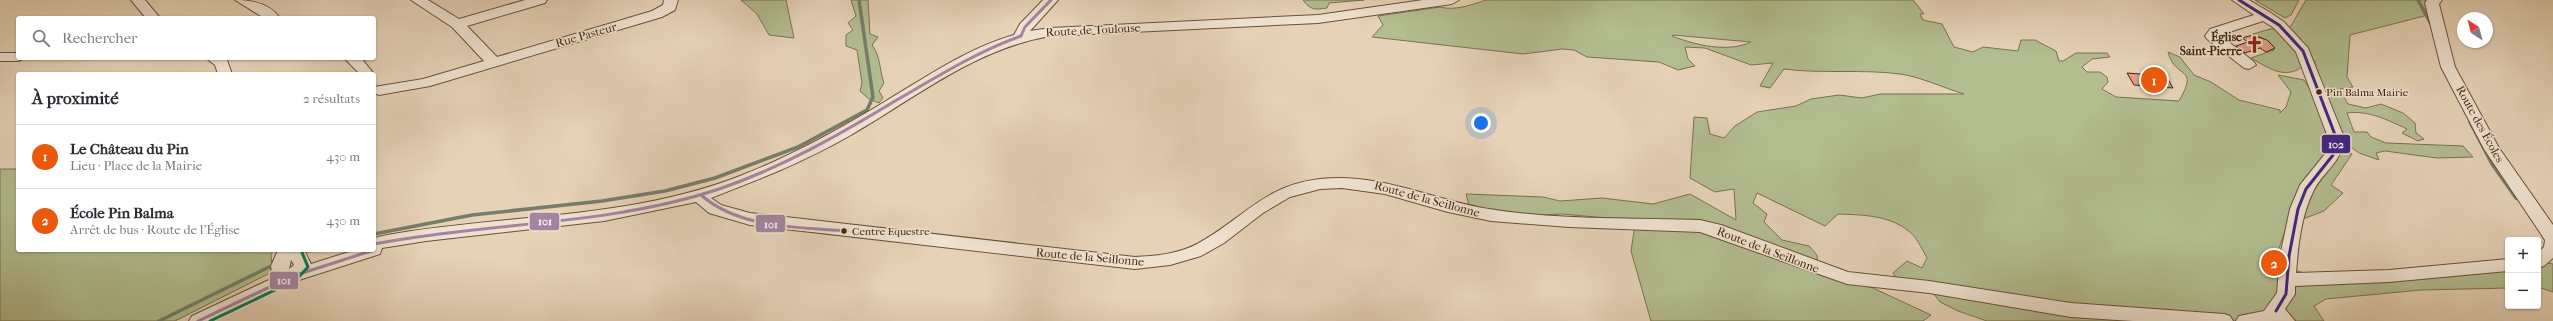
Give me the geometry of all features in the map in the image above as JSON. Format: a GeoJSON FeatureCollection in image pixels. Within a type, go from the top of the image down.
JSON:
{"type":"FeatureCollection","features":[{"type":"Feature","properties":{"kind":"street"},"geometry":{"type":"LineString","coordinates":[[138,0],[151,16]]}},
{"type":"Feature","properties":{"kind":"street"},"geometry":{"type":"LineString","coordinates":[[242,0],[260,8],[270,16]]}},
{"type":"Feature","properties":{"kind":"street"},"geometry":{"type":"LineString","coordinates":[[376,90],[410,86],[494,62],[457,24],[418,0]]}},
{"type":"Feature","properties":{"kind":"street"},"geometry":{"type":"LineString","coordinates":[[457,24],[540,0]]}},
{"type":"Feature","properties":{"kind":"street","name":"Rue Pasteur"},"geometry":{"type":"LineString","coordinates":[[494,62],[657,14],[670,7],[670,0]]}},
{"type":"Feature","properties":{"kind":"street"},"geometry":{"type":"LineString","coordinates":[[1021,36],[1025,27],[1051,0]]}},
{"type":"Feature","properties":{"kind":"street","name":"Route de Toulouse"},"geometry":{"type":"LineString","coordinates":[[376,244],[422,234],[610,214],[701,195],[727,187],[763,173],[816,148],[983,50],[1021,36],[1050,32],[1318,19],[1452,0]]}},
{"type":"Feature","properties":{"kind":"street"},"geometry":{"type":"LineString","coordinates":[[2239,0],[2266,16],[2288,33],[2303,51],[2337,140],[2333,156],[2306,189],[2298,209],[2286,294],[2281,316],[2270,316],[2245,321]]}},
{"type":"Feature","properties":{"kind":"street","name":"Route des Écoles"},"geometry":{"type":"LineString","coordinates":[[2436,0],[2432,3],[2448,67],[2549,252]]}},
{"type":"Feature","properties":{"kind":"street"},"geometry":{"type":"LineString","coordinates":[[2249,65],[2212,36],[2215,32],[2266,16]]}},
{"type":"Feature","properties":{"kind":"street"},"geometry":{"type":"LineString","coordinates":[[0,57],[16,57]]}},
{"type":"Feature","properties":{"kind":"street"},"geometry":{"type":"LineString","coordinates":[[217,60],[222,63],[224,72]]}},
{"type":"Feature","properties":{"kind":"street"},"geometry":{"type":"LineString","coordinates":[[353,60],[365,72]]}},
{"type":"Feature","properties":{"kind":"street","name":"Route de la Seillonne"},"geometry":{"type":"LineString","coordinates":[[701,195],[706,204],[715,209],[750,219],[805,227],[1114,262],[1157,262],[1174,259],[1203,248],[1258,207],[1287,191],[1320,184],[1355,182],[1382,186],[1453,208],[1491,215],[1700,226],[1715,229],[1829,273],[1866,281],[1929,287],[2071,310],[2224,321]]}},
{"type":"Feature","properties":{"kind":"street"},"geometry":{"type":"LineString","coordinates":[[727,187],[729,204],[738,215]]}},
{"type":"Feature","properties":{"kind":"street","name":"Route de Toulouse"},"geometry":{"type":"LineString","coordinates":[[376,250],[461,231]]}},
{"type":"Feature","properties":{"kind":"street"},"geometry":{"type":"LineString","coordinates":[[286,252],[280,266],[292,272],[295,252]]}},
{"type":"Feature","properties":{"kind":"street","name":"Route de Toulouse"},"geometry":{"type":"LineString","coordinates":[[188,321],[292,272],[346,252]]}},
{"type":"Feature","properties":{"kind":"street","name":"Route de Toulouse"},"geometry":{"type":"LineString","coordinates":[[198,321],[292,272],[367,252]]}},
{"type":"Feature","properties":{"kind":"street"},"geometry":{"type":"LineString","coordinates":[[2287,280],[2389,276],[2505,265]]}},
{"type":"Feature","properties":{"kind":"green space"},"geometry":{"type":"Polygon","coordinates":[[[741,0],[786,0],[794,38],[769,35],[757,14],[741,0]]]}},
{"type":"Feature","properties":{"kind":"green space"},"geometry":{"type":"Polygon","coordinates":[[[851,0],[868,0],[870,34],[878,37],[872,45],[878,59],[884,83],[879,91],[883,98],[879,103],[869,99],[860,91],[862,83],[857,50],[846,46],[846,35],[853,30],[848,23],[856,16],[851,0]]]}},
{"type":"Feature","properties":{"kind":"green space"},"geometry":{"type":"Polygon","coordinates":[[[1303,0],[1364,0],[1329,3],[1327,8],[1319,9],[1308,6],[1303,0]]]}},
{"type":"Feature","properties":{"kind":"green space"},"geometry":{"type":"Polygon","coordinates":[[[1486,0],[1913,0],[1924,14],[1920,14],[1923,20],[1942,24],[1954,47],[1973,52],[1983,47],[2018,51],[2021,40],[2035,40],[2056,51],[2059,61],[2063,61],[2076,53],[2107,53],[2110,57],[2092,59],[2082,67],[2087,72],[2100,72],[2107,77],[2108,82],[2102,89],[2116,97],[2179,101],[2185,90],[2187,77],[2171,61],[2168,52],[2180,57],[2194,75],[2211,82],[2239,100],[2280,110],[2280,113],[2286,107],[2291,92],[2278,75],[2304,80],[2310,89],[2320,90],[2315,73],[2315,61],[2288,31],[2306,0],[2427,0],[2432,14],[2350,35],[2347,77],[2353,87],[2340,89],[2348,104],[2366,108],[2381,104],[2403,113],[2415,123],[2416,133],[2424,139],[2418,141],[2402,133],[2407,129],[2378,116],[2355,112],[2347,113],[2354,132],[2367,132],[2371,137],[2386,143],[2463,146],[2473,157],[2437,158],[2385,151],[2376,153],[2379,160],[2359,153],[2343,141],[2343,133],[2330,112],[2328,148],[2324,160],[2344,150],[2352,154],[2331,185],[2343,193],[2324,211],[2287,225],[2277,254],[2297,271],[2312,275],[2505,263],[2505,288],[2421,290],[2326,299],[2314,306],[2324,321],[1987,321],[1958,311],[1940,302],[1926,284],[1898,281],[1893,273],[1907,261],[1922,268],[1927,258],[1912,234],[1896,223],[1877,217],[1838,214],[1825,226],[1757,193],[1753,203],[1767,214],[1764,222],[1782,240],[1809,246],[1817,255],[1818,274],[1873,288],[1931,315],[1923,321],[1651,321],[1631,251],[1635,225],[1606,218],[1563,214],[1513,216],[1470,209],[1466,194],[1543,197],[1560,201],[1602,198],[1653,204],[1690,194],[1736,220],[1734,189],[1715,192],[1690,178],[1694,117],[1707,118],[1710,134],[1724,138],[1735,126],[1757,112],[1796,106],[1811,99],[1839,95],[1862,98],[1880,94],[1964,94],[1908,75],[1871,72],[1784,69],[1770,88],[1760,86],[1773,63],[1751,65],[1705,48],[1685,47],[1688,59],[1695,66],[1678,70],[1659,62],[1587,57],[1574,50],[1562,49],[1523,54],[1372,37],[1383,25],[1378,16],[1440,7],[1457,8],[1486,0]],[[1672,36],[1701,45],[1722,47],[1732,47],[1751,42],[1672,36]]]}},
{"type":"Feature","properties":{"kind":"green space"},"geometry":{"type":"Polygon","coordinates":[[[2255,0],[2299,0],[2291,15],[2285,18],[2255,0]]]}},
{"type":"Feature","properties":{"kind":"green space"},"geometry":{"type":"Polygon","coordinates":[[[2270,29],[2276,29],[2296,49],[2302,67],[2295,71],[2289,72],[2276,71],[2251,58],[2274,50],[2268,46],[2270,42],[2253,34],[2270,29]]]}},
{"type":"Feature","properties":{"kind":"green space"},"geometry":{"type":"Polygon","coordinates":[[[0,169],[16,169],[16,252],[272,252],[271,254],[272,272],[175,321],[0,321],[0,169]]]}},
{"type":"Feature","properties":{"kind":"green space"},"geometry":{"type":"Polygon","coordinates":[[[2541,262],[2553,264],[2553,292],[2541,288],[2541,262]]]}},
{"type":"Feature","properties":{"kind":"building","name":"Église Saint-Pierre"},"geometry":{"type":"Polygon","coordinates":[[[2253,35],[2267,40],[2275,48],[2266,52],[2260,48],[2245,53],[2236,46],[2248,42],[2242,38],[2253,35]]]}},
{"type":"Feature","properties":{"kind":"building"},"geometry":{"type":"Polygon","coordinates":[[[2127,73],[2166,76],[2173,88],[2134,85],[2127,73]]]}},
{"type":"Feature","properties":{"kind":"waterway"},"geometry":{"type":"LineString","coordinates":[[376,234],[472,215],[602,201],[665,191],[715,178],[798,147],[867,110],[873,97],[859,0]]}},
{"type":"Feature","properties":{"kind":"waterway"},"geometry":{"type":"LineString","coordinates":[[2418,0],[2431,24]]}},
{"type":"Feature","properties":{"kind":"waterway"},"geometry":{"type":"LineString","coordinates":[[2470,122],[2492,164],[2516,198]]}},
{"type":"Feature","properties":{"kind":"waterway"},"geometry":{"type":"LineString","coordinates":[[159,321],[269,267]]}},
{"type":"Feature","properties":{"kind":"transit line","name":"101"},"geometry":{"type":"LineString","coordinates":[[1021,36],[1025,27],[1051,0]]}},
{"type":"Feature","properties":{"kind":"transit line","name":"102"},"geometry":{"type":"LineString","coordinates":[[2239,0],[2279,25],[2303,51],[2337,140],[2333,155],[2306,189],[2298,209],[2289,256],[2286,294],[2276,311]]}},
{"type":"Feature","properties":{"kind":"transit line","name":"101"},"geometry":{"type":"LineString","coordinates":[[376,244],[450,231],[566,219],[642,208],[680,200],[719,189],[756,175],[793,158],[863,120],[966,59],[993,46],[1021,36]]}},
{"type":"Feature","properties":{"kind":"transit line","name":"101"},"geometry":{"type":"LineString","coordinates":[[701,195],[713,206],[729,214],[748,219],[769,224],[847,231]]}},
{"type":"Feature","properties":{"kind":"transit line"},"geometry":{"type":"LineString","coordinates":[[210,321],[296,280],[308,267],[302,252]]}},
{"type":"Feature","properties":{"kind":"transit line","name":"101"},"geometry":{"type":"LineString","coordinates":[[198,321],[293,276],[368,252]]}},
{"type":"Feature","properties":{"kind":"place","name":"Église Saint-Pierre"},"geometry":{"type":"Point","coordinates":[2255,44]}},
{"type":"Feature","properties":{"kind":"place","name":"Le Château du Pin"},"geometry":{"type":"Point","coordinates":[2154,80]}},
{"type":"Feature","properties":{"kind":"place","name":"Pin Balma Mairie"},"geometry":{"type":"Point","coordinates":[2319,92]}},
{"type":"Feature","properties":{"kind":"place","name":"Centre Equestre"},"geometry":{"type":"Point","coordinates":[844,231]}},
{"type":"Feature","properties":{"kind":"place","name":"École Pin Balma"},"geometry":{"type":"Point","coordinates":[2274,263]}}]}
